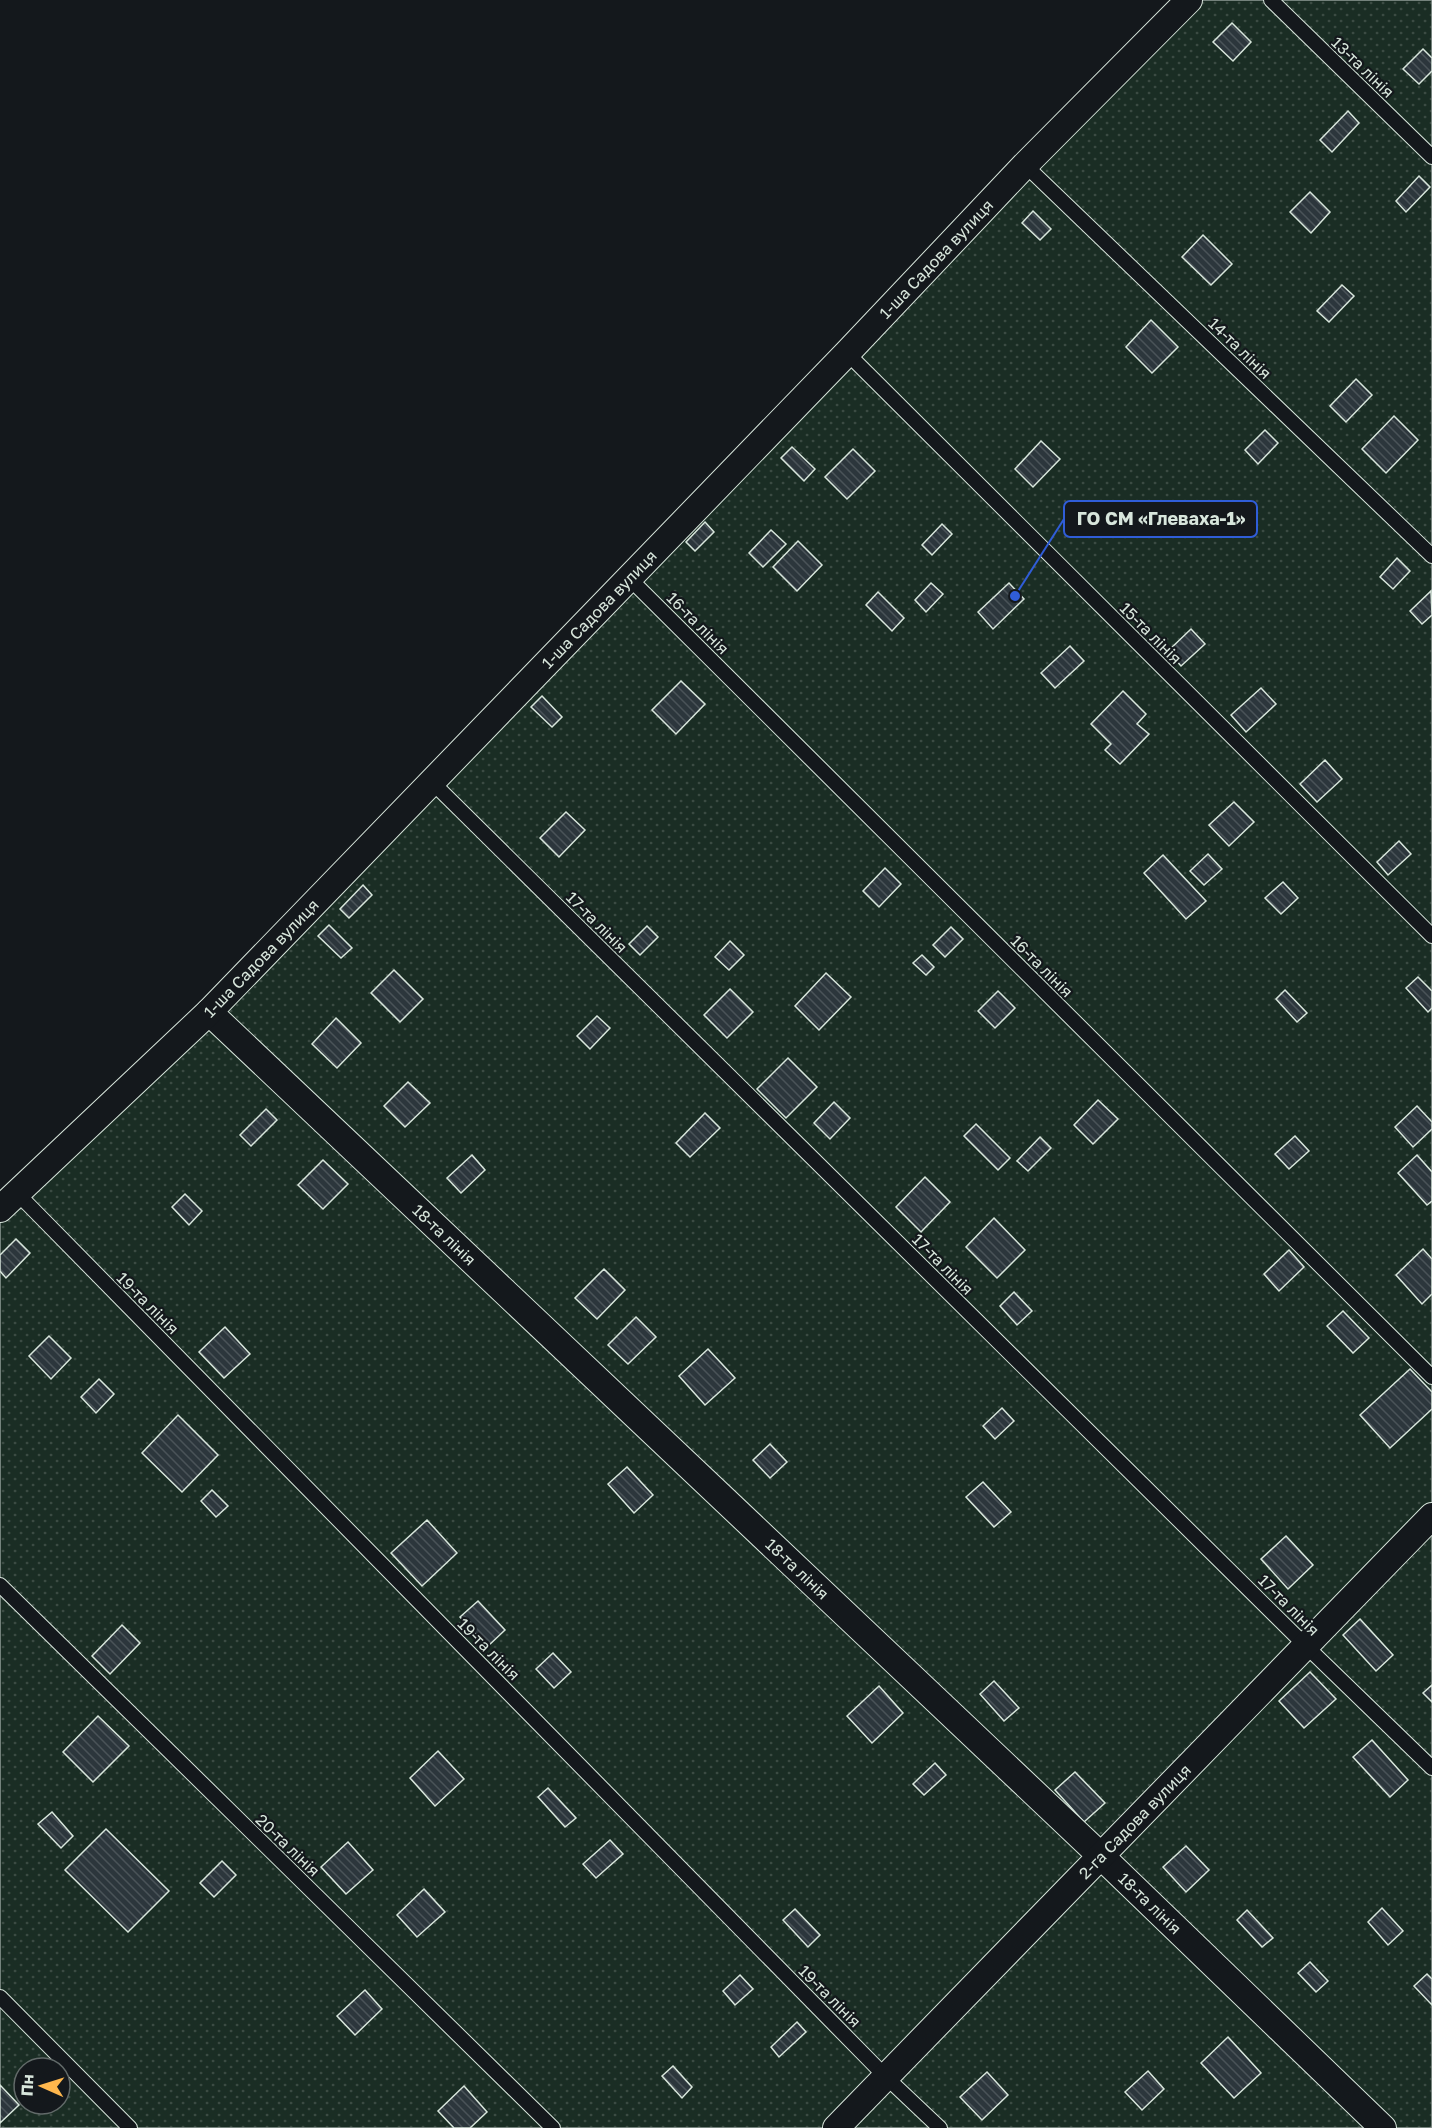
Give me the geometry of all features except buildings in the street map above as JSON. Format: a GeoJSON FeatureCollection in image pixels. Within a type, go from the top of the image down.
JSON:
{"type":"FeatureCollection","features":[{"type":"Feature","properties":{"kind":"street","name":"1-ша Садова вулиця"},"geometry":{"type":"LineString","coordinates":[[8,1201],[209,1012],[847,353],[1025,165],[1189,0]]}},
{"type":"Feature","properties":{"kind":"street","name":"18-та лінія"},"geometry":{"type":"LineString","coordinates":[[209,1012],[1101,1856],[1383,2128]]}},
{"type":"Feature","properties":{"kind":"street","name":"2-га Садова вулиця"},"geometry":{"type":"LineString","coordinates":[[836,2128],[1432,1516]]}},
{"type":"Feature","properties":{"kind":"lane","name":"13-та лінія"},"geometry":{"type":"LineString","coordinates":[[1270,0],[1432,158]]}},
{"type":"Feature","properties":{"kind":"lane","name":"14-та лінія"},"geometry":{"type":"LineString","coordinates":[[1025,165],[1432,556]]}},
{"type":"Feature","properties":{"kind":"lane","name":"15-та лінія"},"geometry":{"type":"LineString","coordinates":[[847,353],[1432,936]]}},
{"type":"Feature","properties":{"kind":"lane","name":"16-та лінія"},"geometry":{"type":"LineString","coordinates":[[629,578],[1432,1377]]}},
{"type":"Feature","properties":{"kind":"lane","name":"17-та лінія"},"geometry":{"type":"LineString","coordinates":[[432,782],[1432,1768]]}},
{"type":"Feature","properties":{"kind":"lane","name":"19-та лінія"},"geometry":{"type":"LineString","coordinates":[[8,1201],[886,2077],[940,2128]]}},
{"type":"Feature","properties":{"kind":"lane","name":"20-та лінія"},"geometry":{"type":"LineString","coordinates":[[0,1585],[553,2128]]}},
{"type":"Feature","properties":{"kind":"lane"},"geometry":{"type":"LineString","coordinates":[[0,1997],[130,2128]]}},
{"type":"Feature","properties":{"kind":"green space"},"geometry":{"type":"Polygon","coordinates":[[[1180,0],[1432,0],[1432,2128],[0,2128],[0,1209],[1180,0]]]}},
{"type":"Feature","properties":{"kind":"place","name":"ГО СМ «Глеваха-1»"},"geometry":{"type":"Point","coordinates":[1015,596]}}]}
